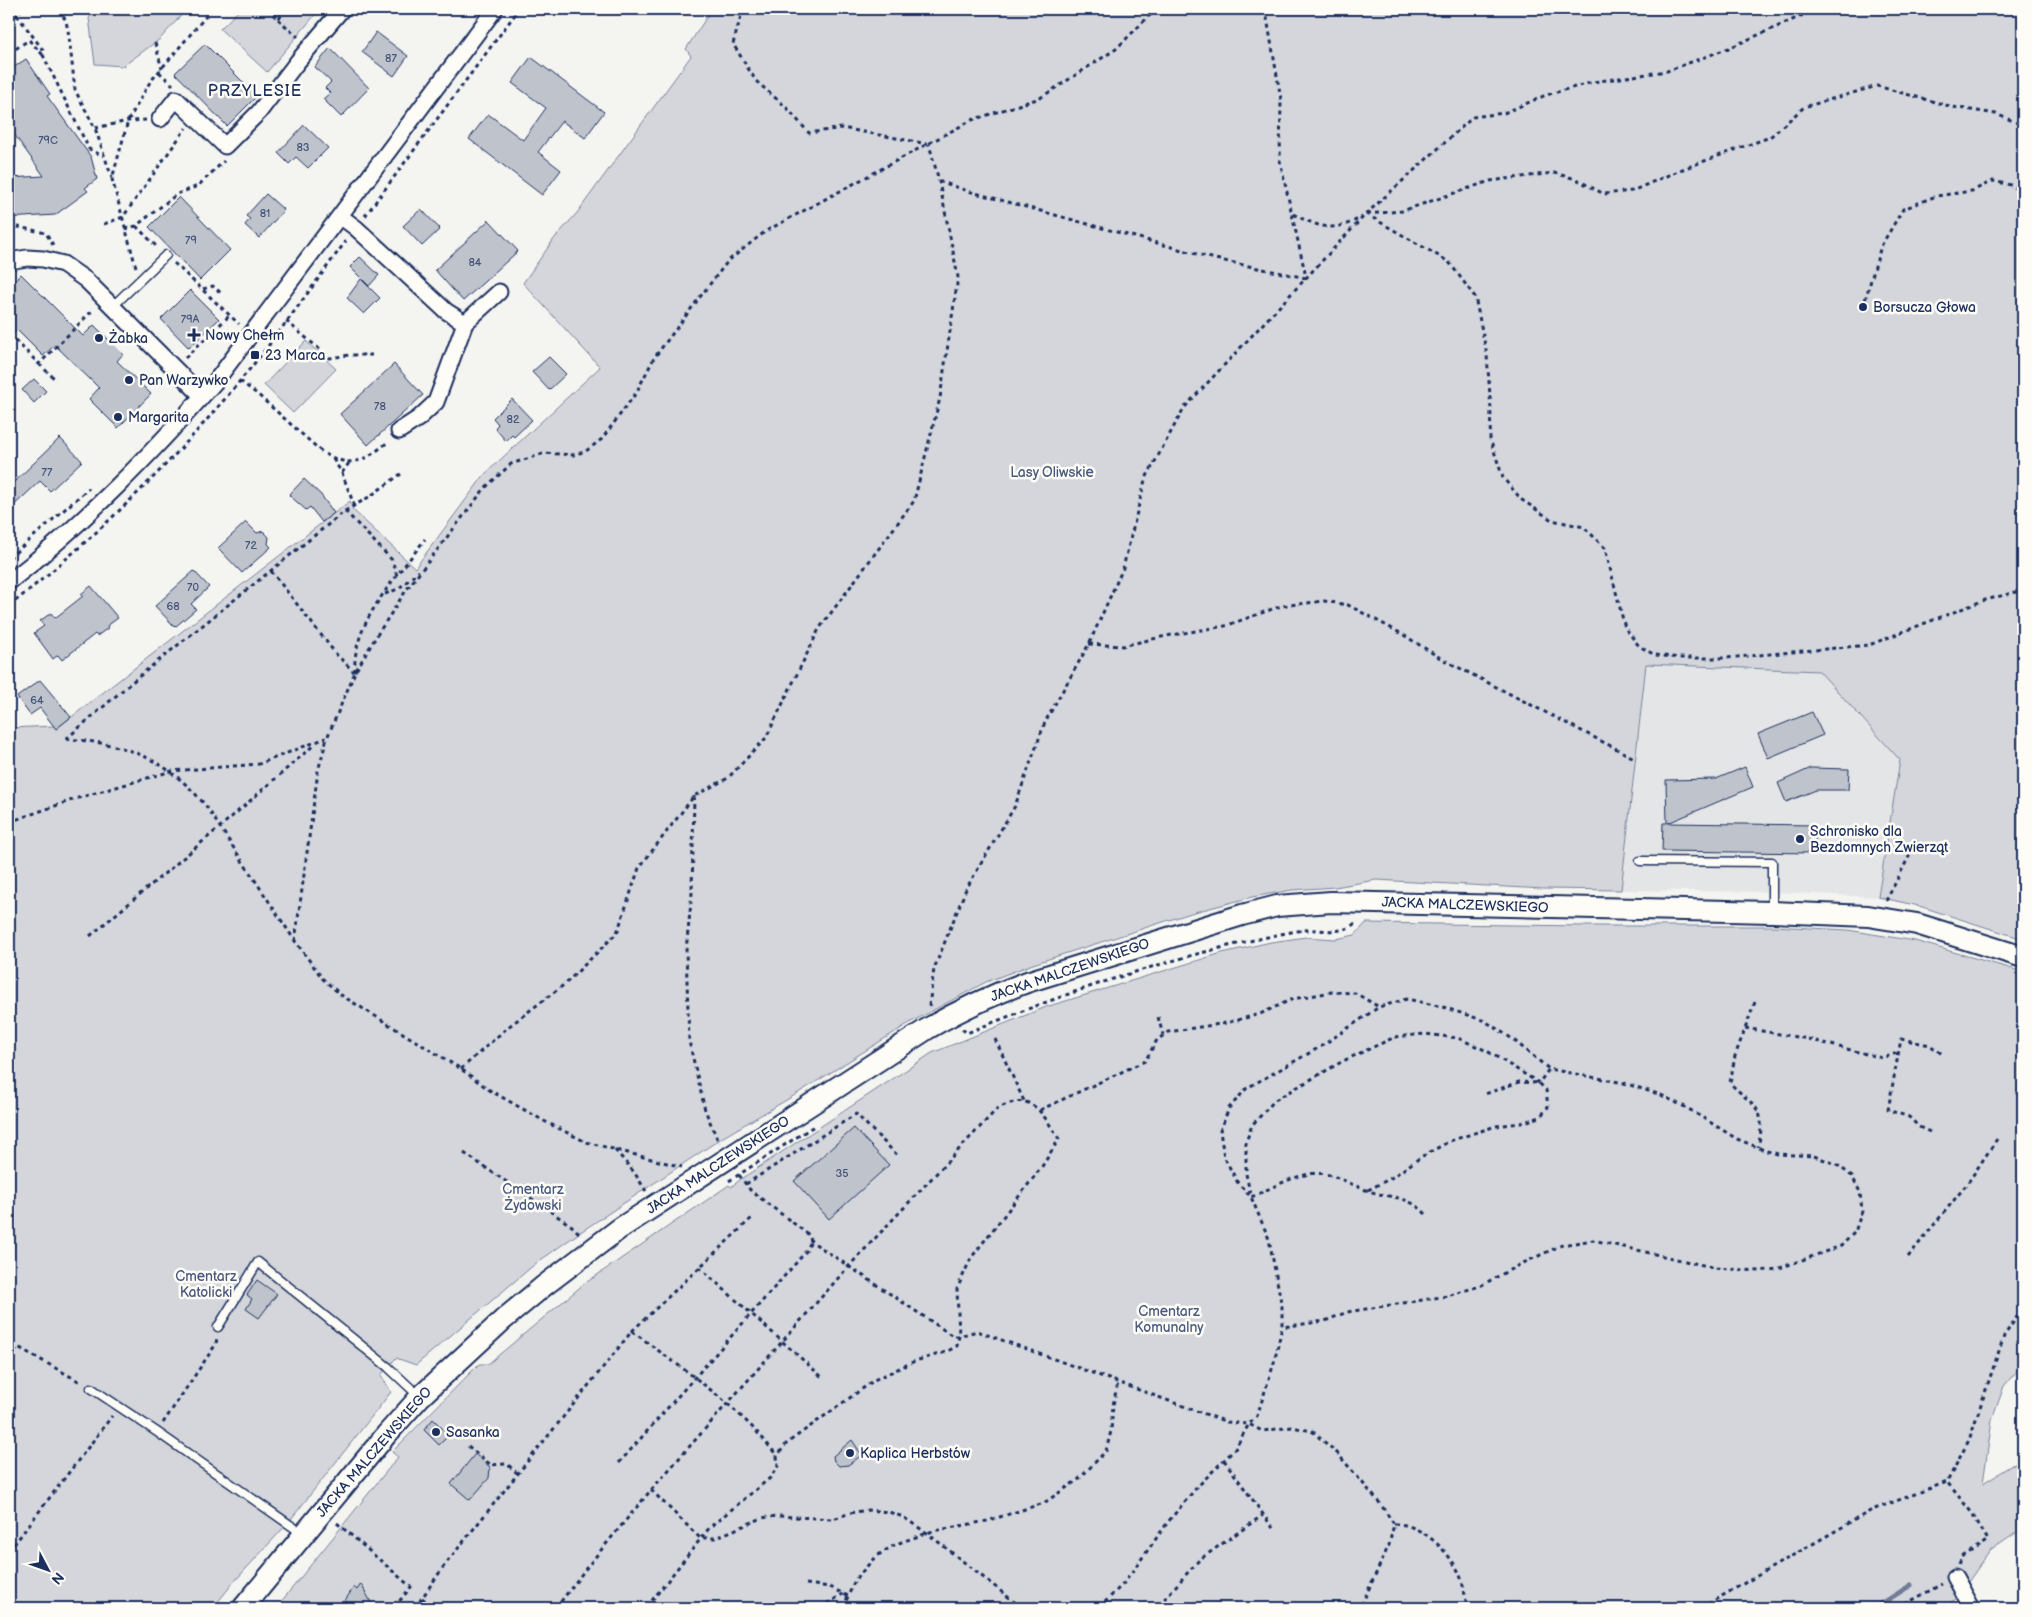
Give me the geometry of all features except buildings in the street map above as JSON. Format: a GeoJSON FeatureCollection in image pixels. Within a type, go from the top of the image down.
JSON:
{"type":"FeatureCollection","features":[{"type":"Feature","properties":{"kind":"main road","name":"JACKA MALCZEWSKIEGO"},"geometry":{"type":"LineString","coordinates":[[247,1607],[303,1534],[386,1434],[420,1397],[504,1319],[545,1285],[612,1234],[927,1029],[985,998],[1027,982],[1242,914],[1276,906],[1331,902],[1772,912],[1877,917],[1917,924],[2023,957]]}},
{"type":"Feature","properties":{"kind":"street"},"geometry":{"type":"LineString","coordinates":[[160,118],[176,100],[225,146],[259,112],[342,9]]}},
{"type":"Feature","properties":{"kind":"street"},"geometry":{"type":"LineString","coordinates":[[9,582],[55,545],[114,491],[202,396],[245,343],[496,9]]}},
{"type":"Feature","properties":{"kind":"street"},"geometry":{"type":"LineString","coordinates":[[340,216],[356,228],[446,311],[465,323]]}},
{"type":"Feature","properties":{"kind":"street"},"geometry":{"type":"LineString","coordinates":[[9,262],[27,258],[43,258],[63,264],[86,280],[202,396]]}},
{"type":"Feature","properties":{"kind":"street"},"geometry":{"type":"LineString","coordinates":[[399,431],[420,418],[436,402],[465,323],[499,292]]}},
{"type":"Feature","properties":{"kind":"street"},"geometry":{"type":"LineString","coordinates":[[1955,1577],[1972,1608]]}},
{"type":"Feature","properties":{"kind":"lane"},"geometry":{"type":"LineString","coordinates":[[109,302],[140,279],[166,255]]}},
{"type":"Feature","properties":{"kind":"lane"},"geometry":{"type":"LineString","coordinates":[[1640,861],[1772,862],[1772,912]]}},
{"type":"Feature","properties":{"kind":"lane"},"geometry":{"type":"LineString","coordinates":[[218,1327],[258,1262],[388,1367],[420,1397]]}},
{"type":"Feature","properties":{"kind":"lane"},"geometry":{"type":"LineString","coordinates":[[91,1388],[303,1534]]}},
{"type":"Feature","properties":{"kind":"path"},"geometry":{"type":"LineString","coordinates":[[9,23],[22,9]]}},
{"type":"Feature","properties":{"kind":"path"},"geometry":{"type":"LineString","coordinates":[[59,9],[66,21],[69,36],[75,90],[95,128],[112,179],[140,279]]}},
{"type":"Feature","properties":{"kind":"path"},"geometry":{"type":"LineString","coordinates":[[112,179],[128,121],[150,82],[212,9]]}},
{"type":"Feature","properties":{"kind":"path"},"geometry":{"type":"LineString","coordinates":[[267,9],[310,48]]}},
{"type":"Feature","properties":{"kind":"path"},"geometry":{"type":"LineString","coordinates":[[278,19],[288,9]]}},
{"type":"Feature","properties":{"kind":"path"},"geometry":{"type":"LineString","coordinates":[[743,9],[733,44],[756,81],[787,108],[809,133],[842,128],[929,144]]}},
{"type":"Feature","properties":{"kind":"path"},"geometry":{"type":"LineString","coordinates":[[295,941],[318,771],[327,738],[355,672],[406,589],[485,488],[511,464],[545,453],[573,455],[586,451],[602,439],[636,393],[654,358],[728,261],[766,230],[972,120],[1040,98],[1116,49],[1156,9]]}},
{"type":"Feature","properties":{"kind":"path"},"geometry":{"type":"LineString","coordinates":[[1269,9],[1268,18],[1281,99],[1280,161],[1306,278]]}},
{"type":"Feature","properties":{"kind":"path"},"geometry":{"type":"LineString","coordinates":[[927,1029],[934,969],[966,889],[1015,806],[1046,722],[1089,644],[1122,568],[1145,480],[1184,408],[1366,214],[1473,117],[1504,112],[1546,95],[1593,82],[1667,72],[1729,48],[1817,9]]}},
{"type":"Feature","properties":{"kind":"path"},"geometry":{"type":"LineString","coordinates":[[16,15],[43,50],[90,149],[104,156]]}},
{"type":"Feature","properties":{"kind":"path"},"geometry":{"type":"LineString","coordinates":[[9,53],[29,40],[39,53],[44,55]]}},
{"type":"Feature","properties":{"kind":"path"},"geometry":{"type":"LineString","coordinates":[[155,43],[162,69]]}},
{"type":"Feature","properties":{"kind":"path"},"geometry":{"type":"LineString","coordinates":[[1293,214],[1318,227],[1346,226],[1366,214],[1402,211],[1490,182],[1554,173],[1576,178],[1604,194],[1632,191],[1680,170],[1743,149],[1770,137],[1804,106],[1877,86],[1953,108],[1996,114],[2023,125]]}},
{"type":"Feature","properties":{"kind":"path"},"geometry":{"type":"LineString","coordinates":[[104,224],[123,217],[194,117]]}},
{"type":"Feature","properties":{"kind":"path"},"geometry":{"type":"LineString","coordinates":[[95,128],[128,121],[160,118]]}},
{"type":"Feature","properties":{"kind":"path"},"geometry":{"type":"LineString","coordinates":[[461,1069],[508,1027],[565,984],[616,933],[639,868],[694,796],[728,778],[766,738],[820,629],[914,501],[940,398],[958,277],[929,144]]}},
{"type":"Feature","properties":{"kind":"path"},"geometry":{"type":"LineString","coordinates":[[125,229],[136,226],[177,194],[198,186],[226,159],[225,146]]}},
{"type":"Feature","properties":{"kind":"path"},"geometry":{"type":"LineString","coordinates":[[938,181],[1215,260],[1306,278]]}},
{"type":"Feature","properties":{"kind":"path"},"geometry":{"type":"LineString","coordinates":[[1863,307],[1881,246],[1902,209],[1936,196],[1972,191],[1993,181],[2011,185],[2023,193]]}},
{"type":"Feature","properties":{"kind":"path"},"geometry":{"type":"LineString","coordinates":[[1366,214],[1448,262],[1475,297],[1487,355],[1491,410],[1490,439],[1503,478],[1522,500],[1552,520],[1584,527],[1605,548],[1625,628],[1639,646],[1655,655],[1679,658],[1726,658],[1869,645],[1982,600],[2023,590]]}},
{"type":"Feature","properties":{"kind":"path"},"geometry":{"type":"LineString","coordinates":[[9,225],[46,233],[63,264]]}},
{"type":"Feature","properties":{"kind":"path"},"geometry":{"type":"LineString","coordinates":[[136,226],[239,324],[233,332]]}},
{"type":"Feature","properties":{"kind":"path"},"geometry":{"type":"LineString","coordinates":[[202,289],[214,286],[222,294]]}},
{"type":"Feature","properties":{"kind":"path"},"geometry":{"type":"LineString","coordinates":[[39,364],[109,302]]}},
{"type":"Feature","properties":{"kind":"path"},"geometry":{"type":"LineString","coordinates":[[191,365],[184,357],[230,315]]}},
{"type":"Feature","properties":{"kind":"path"},"geometry":{"type":"LineString","coordinates":[[286,321],[330,358],[349,355],[372,355]]}},
{"type":"Feature","properties":{"kind":"path"},"geometry":{"type":"LineString","coordinates":[[10,342],[13,338],[56,380]]}},
{"type":"Feature","properties":{"kind":"path"},"geometry":{"type":"LineString","coordinates":[[240,381],[332,459],[342,474],[354,505]]}},
{"type":"Feature","properties":{"kind":"path"},"geometry":{"type":"LineString","coordinates":[[332,459],[349,463],[370,457],[399,431]]}},
{"type":"Feature","properties":{"kind":"path"},"geometry":{"type":"LineString","coordinates":[[342,474],[349,463]]}},
{"type":"Feature","properties":{"kind":"path"},"geometry":{"type":"LineString","coordinates":[[401,474],[369,497],[345,511],[140,676],[66,739],[88,740],[123,748],[149,758],[172,771],[194,791],[206,806],[295,941],[323,979],[341,996],[461,1069],[491,1091],[544,1122],[586,1142],[687,1168]]}},
{"type":"Feature","properties":{"kind":"path"},"geometry":{"type":"LineString","coordinates":[[9,558],[94,484]]}},
{"type":"Feature","properties":{"kind":"path"},"geometry":{"type":"LineString","coordinates":[[345,511],[392,560],[397,577]]}},
{"type":"Feature","properties":{"kind":"path"},"geometry":{"type":"LineString","coordinates":[[355,672],[354,662],[365,622],[425,539]]}},
{"type":"Feature","properties":{"kind":"path"},"geometry":{"type":"LineString","coordinates":[[385,594],[398,589],[423,568]]}},
{"type":"Feature","properties":{"kind":"path"},"geometry":{"type":"LineString","coordinates":[[271,571],[336,654],[355,672]]}},
{"type":"Feature","properties":{"kind":"path"},"geometry":{"type":"LineString","coordinates":[[1089,644],[1122,646],[1225,626],[1282,606],[1324,601],[1348,606],[1402,634],[1442,659],[1636,759]]}},
{"type":"Feature","properties":{"kind":"path"},"geometry":{"type":"LineString","coordinates":[[9,822],[78,798],[172,771],[259,764],[327,738]]}},
{"type":"Feature","properties":{"kind":"path"},"geometry":{"type":"LineString","coordinates":[[90,936],[220,828],[317,742]]}},
{"type":"Feature","properties":{"kind":"path"},"geometry":{"type":"LineString","coordinates":[[694,796],[692,893],[686,950],[689,1041],[705,1110],[720,1145]]}},
{"type":"Feature","properties":{"kind":"path"},"geometry":{"type":"LineString","coordinates":[[1877,917],[1917,841]]}},
{"type":"Feature","properties":{"kind":"path"},"geometry":{"type":"LineString","coordinates":[[957,1026],[967,1033],[1040,1003],[1222,947],[1305,930],[1342,930],[1352,927],[1361,916]]}},
{"type":"Feature","properties":{"kind":"path"},"geometry":{"type":"LineString","coordinates":[[1040,1110],[1145,1061],[1157,1040],[1168,1032],[1226,1024],[1260,1014],[1293,999],[1332,992],[1354,993],[1379,1006]]}},
{"type":"Feature","properties":{"kind":"path"},"geometry":{"type":"LineString","coordinates":[[1251,1197],[1238,1183],[1224,1158],[1220,1131],[1229,1108],[1247,1088],[1320,1047],[1379,1006],[1407,999],[1443,1007],[1485,1021],[1511,1038],[1549,1068],[1624,1083],[1661,1095],[1687,1108],[1737,1139],[1778,1154],[1814,1156],[1836,1164],[1852,1176],[1860,1192],[1862,1211],[1855,1232],[1841,1246],[1777,1269],[1716,1268],[1593,1240],[1562,1245],[1480,1286],[1448,1296],[1347,1312],[1325,1321],[1282,1328]]}},
{"type":"Feature","properties":{"kind":"path"},"geometry":{"type":"LineString","coordinates":[[1755,1002],[1734,1056],[1730,1083],[1759,1109],[1762,1121],[1758,1147]]}},
{"type":"Feature","properties":{"kind":"path"},"geometry":{"type":"LineString","coordinates":[[1158,1017],[1163,1035]]}},
{"type":"Feature","properties":{"kind":"path"},"geometry":{"type":"LineString","coordinates":[[1745,1028],[1808,1039],[1882,1058],[1898,1052]]}},
{"type":"Feature","properties":{"kind":"path"},"geometry":{"type":"LineString","coordinates":[[1099,1608],[1124,1583],[1174,1515],[1235,1449],[1249,1424],[1257,1416],[1274,1363],[1282,1328],[1282,1308],[1269,1239],[1251,1197],[1246,1174],[1246,1142],[1252,1125],[1275,1100],[1343,1061],[1395,1038],[1425,1034],[1458,1038],[1487,1051],[1539,1083],[1546,1090],[1548,1106],[1540,1117],[1521,1123],[1496,1126],[1450,1141],[1368,1191]]}},
{"type":"Feature","properties":{"kind":"path"},"geometry":{"type":"LineString","coordinates":[[996,1039],[1024,1101]]}},
{"type":"Feature","properties":{"kind":"path"},"geometry":{"type":"LineString","coordinates":[[1930,1132],[1919,1127],[1909,1117],[1888,1110],[1901,1039],[1930,1045],[1942,1054]]}},
{"type":"Feature","properties":{"kind":"path"},"geometry":{"type":"LineString","coordinates":[[1539,1083],[1549,1068]]}},
{"type":"Feature","properties":{"kind":"path"},"geometry":{"type":"LineString","coordinates":[[1485,1094],[1519,1082],[1539,1083]]}},
{"type":"Feature","properties":{"kind":"path"},"geometry":{"type":"LineString","coordinates":[[556,1608],[587,1567],[651,1490],[849,1266],[997,1109],[1010,1102],[1024,1101],[1040,1110],[1059,1138],[1041,1168],[971,1258],[957,1290],[959,1336],[957,1346],[946,1352],[914,1360],[876,1379],[787,1443],[777,1456]]}},
{"type":"Feature","properties":{"kind":"path"},"geometry":{"type":"LineString","coordinates":[[746,1184],[856,1114],[898,1156]]}},
{"type":"Feature","properties":{"kind":"path"},"geometry":{"type":"LineString","coordinates":[[724,1184],[816,1125]]}},
{"type":"Feature","properties":{"kind":"path"},"geometry":{"type":"LineString","coordinates":[[1908,1257],[1967,1184],[1997,1140]]}},
{"type":"Feature","properties":{"kind":"path"},"geometry":{"type":"LineString","coordinates":[[614,1150],[634,1172],[648,1194]]}},
{"type":"Feature","properties":{"kind":"path"},"geometry":{"type":"LineString","coordinates":[[464,1153],[572,1226],[584,1240]]}},
{"type":"Feature","properties":{"kind":"path"},"geometry":{"type":"LineString","coordinates":[[737,1170],[739,1176],[751,1191],[809,1235],[811,1241],[953,1336],[977,1332],[1227,1422],[1249,1424],[1262,1431],[1292,1427],[1312,1432],[1338,1453],[1380,1502],[1394,1524],[1389,1545],[1360,1608]]}},
{"type":"Feature","properties":{"kind":"path"},"geometry":{"type":"LineString","coordinates":[[1251,1197],[1306,1174],[1330,1174],[1368,1191],[1406,1199],[1417,1205],[1426,1214]]}},
{"type":"Feature","properties":{"kind":"path"},"geometry":{"type":"LineString","coordinates":[[415,1608],[444,1566],[632,1331],[753,1217]]}},
{"type":"Feature","properties":{"kind":"path"},"geometry":{"type":"LineString","coordinates":[[619,1463],[796,1263],[807,1250],[811,1241]]}},
{"type":"Feature","properties":{"kind":"path"},"geometry":{"type":"LineString","coordinates":[[699,1268],[822,1377]]}},
{"type":"Feature","properties":{"kind":"path"},"geometry":{"type":"LineString","coordinates":[[1701,1608],[1872,1510],[1947,1482],[1969,1440],[2004,1336],[2023,1308]]}},
{"type":"Feature","properties":{"kind":"path"},"geometry":{"type":"LineString","coordinates":[[157,1432],[216,1344],[218,1327]]}},
{"type":"Feature","properties":{"kind":"path"},"geometry":{"type":"LineString","coordinates":[[632,1331],[727,1405],[762,1436],[777,1456],[778,1466],[770,1478],[710,1527],[646,1608]]}},
{"type":"Feature","properties":{"kind":"path"},"geometry":{"type":"LineString","coordinates":[[9,1358],[18,1347],[91,1388]]}},
{"type":"Feature","properties":{"kind":"path"},"geometry":{"type":"LineString","coordinates":[[848,1608],[846,1601],[855,1580],[875,1557],[896,1544],[927,1533],[987,1521],[1044,1503],[1079,1479],[1106,1451],[1118,1382]]}},
{"type":"Feature","properties":{"kind":"path"},"geometry":{"type":"LineString","coordinates":[[9,1551],[118,1407]]}},
{"type":"Feature","properties":{"kind":"path"},"geometry":{"type":"LineString","coordinates":[[468,1446],[491,1465],[506,1464],[517,1473]]}},
{"type":"Feature","properties":{"kind":"path"},"geometry":{"type":"LineString","coordinates":[[1224,1460],[1275,1531]]}},
{"type":"Feature","properties":{"kind":"path"},"geometry":{"type":"LineString","coordinates":[[1898,1608],[1955,1577],[1962,1556],[1988,1540],[1972,1513],[1947,1482]]}},
{"type":"Feature","properties":{"kind":"path"},"geometry":{"type":"LineString","coordinates":[[651,1490],[700,1538],[715,1538],[762,1518],[777,1516],[834,1519],[850,1513],[867,1510],[889,1512],[903,1517],[927,1533],[1022,1608]]}},
{"type":"Feature","properties":{"kind":"path"},"geometry":{"type":"LineString","coordinates":[[1159,1605],[1199,1560],[1263,1515]]}},
{"type":"Feature","properties":{"kind":"path"},"geometry":{"type":"LineString","coordinates":[[344,1516],[336,1525],[411,1587],[397,1604],[403,1608]]}},
{"type":"Feature","properties":{"kind":"path"},"geometry":{"type":"LineString","coordinates":[[1394,1524],[1403,1524],[1432,1539],[1457,1568],[1467,1608]]}},
{"type":"Feature","properties":{"kind":"path"},"geometry":{"type":"LineString","coordinates":[[806,1584],[830,1587],[848,1596]]}},
{"type":"Feature","properties":{"kind":"path"},"geometry":{"type":"LineString","coordinates":[[820,1608],[843,1594]]}},
{"type":"Feature","properties":{"kind":"path"},"geometry":{"type":"LineString","coordinates":[[422,1598],[434,1608]]}},
{"type":"Feature","properties":{"kind":"shaded area"},"geometry":{"type":"Polygon","coordinates":[[[1646,664],[1819,671],[1900,760],[1878,897],[1772,892],[1621,890],[1646,664]]]}},
{"type":"Feature","properties":{"kind":"green space"},"geometry":{"type":"Polygon","coordinates":[[[95,9],[187,9],[160,39],[123,66],[95,64],[89,18],[95,9]]]}},
{"type":"Feature","properties":{"kind":"green space"},"geometry":{"type":"Polygon","coordinates":[[[240,9],[320,9],[267,72],[220,29],[240,9]]]}},
{"type":"Feature","properties":{"kind":"green space","name":"Lasy Oliwskie"},"geometry":{"type":"Polygon","coordinates":[[[703,9],[2023,9],[2023,939],[1919,906],[1878,897],[1900,760],[1819,671],[1646,664],[1621,890],[1544,889],[1376,880],[1335,887],[1292,890],[1252,897],[1191,913],[1033,964],[986,982],[911,1022],[795,1095],[725,1136],[579,1233],[535,1264],[416,1365],[396,1358],[381,1375],[391,1392],[288,1523],[233,1583],[213,1608],[9,1608],[9,728],[54,726],[56,729],[350,501],[353,510],[415,568],[485,474],[600,367],[523,283],[554,239],[577,213],[691,56],[686,49],[708,15],[703,9]]]}},
{"type":"Feature","properties":{"kind":"green space"},"geometry":{"type":"Polygon","coordinates":[[[306,341],[336,369],[293,413],[264,385],[306,341]]]}},
{"type":"Feature","properties":{"kind":"green space","name":"Cmentarz Komunalny"},"geometry":{"type":"Polygon","coordinates":[[[1366,923],[1773,926],[1848,930],[1915,941],[2023,972],[2023,1364],[2004,1386],[1992,1420],[1983,1483],[2023,1458],[2023,1528],[1990,1551],[1956,1599],[1941,1608],[276,1608],[398,1457],[392,1452],[479,1364],[488,1364],[584,1284],[729,1185],[731,1187],[932,1053],[1046,1007],[1222,953],[1271,942],[1306,937],[1336,939],[1355,935],[1366,923]]]}},
{"type":"Feature","properties":{"kind":"waterway"},"geometry":{"type":"LineString","coordinates":[[1875,1608],[1911,1585]]}},
{"type":"Feature","properties":{"kind":"place","name":"Borsucza Głowa"},"geometry":{"type":"Point","coordinates":[1863,307]}},
{"type":"Feature","properties":{"kind":"place","name":"Nowy Chełm"},"geometry":{"type":"Point","coordinates":[194,335]}},
{"type":"Feature","properties":{"kind":"place","name":"Żabka"},"geometry":{"type":"Point","coordinates":[99,338]}},
{"type":"Feature","properties":{"kind":"place","name":"23 Marca"},"geometry":{"type":"Point","coordinates":[255,355]}},
{"type":"Feature","properties":{"kind":"place","name":"Pan Warzywko"},"geometry":{"type":"Point","coordinates":[129,380]}},
{"type":"Feature","properties":{"kind":"place","name":"Margarita"},"geometry":{"type":"Point","coordinates":[118,417]}},
{"type":"Feature","properties":{"kind":"place","name":"Schronisko dla Bezdomnych Zwierząt"},"geometry":{"type":"Point","coordinates":[1800,839]}},
{"type":"Feature","properties":{"kind":"place","name":"Sasanka"},"geometry":{"type":"Point","coordinates":[436,1432]}},
{"type":"Feature","properties":{"kind":"place","name":"Kaplica Herbstów"},"geometry":{"type":"Point","coordinates":[850,1453]}},
{"type":"Feature","properties":{"kind":"district","name":"PRZYLESIE"},"geometry":{"type":"Point","coordinates":[255,91]}},
{"type":"Feature","properties":{"kind":"park label","name":"Cmentarz Żydowski"},"geometry":{"type":"Point","coordinates":[533,1198]}},
{"type":"Feature","properties":{"kind":"park label","name":"Cmentarz Katolicki"},"geometry":{"type":"Point","coordinates":[206,1284]}}]}
